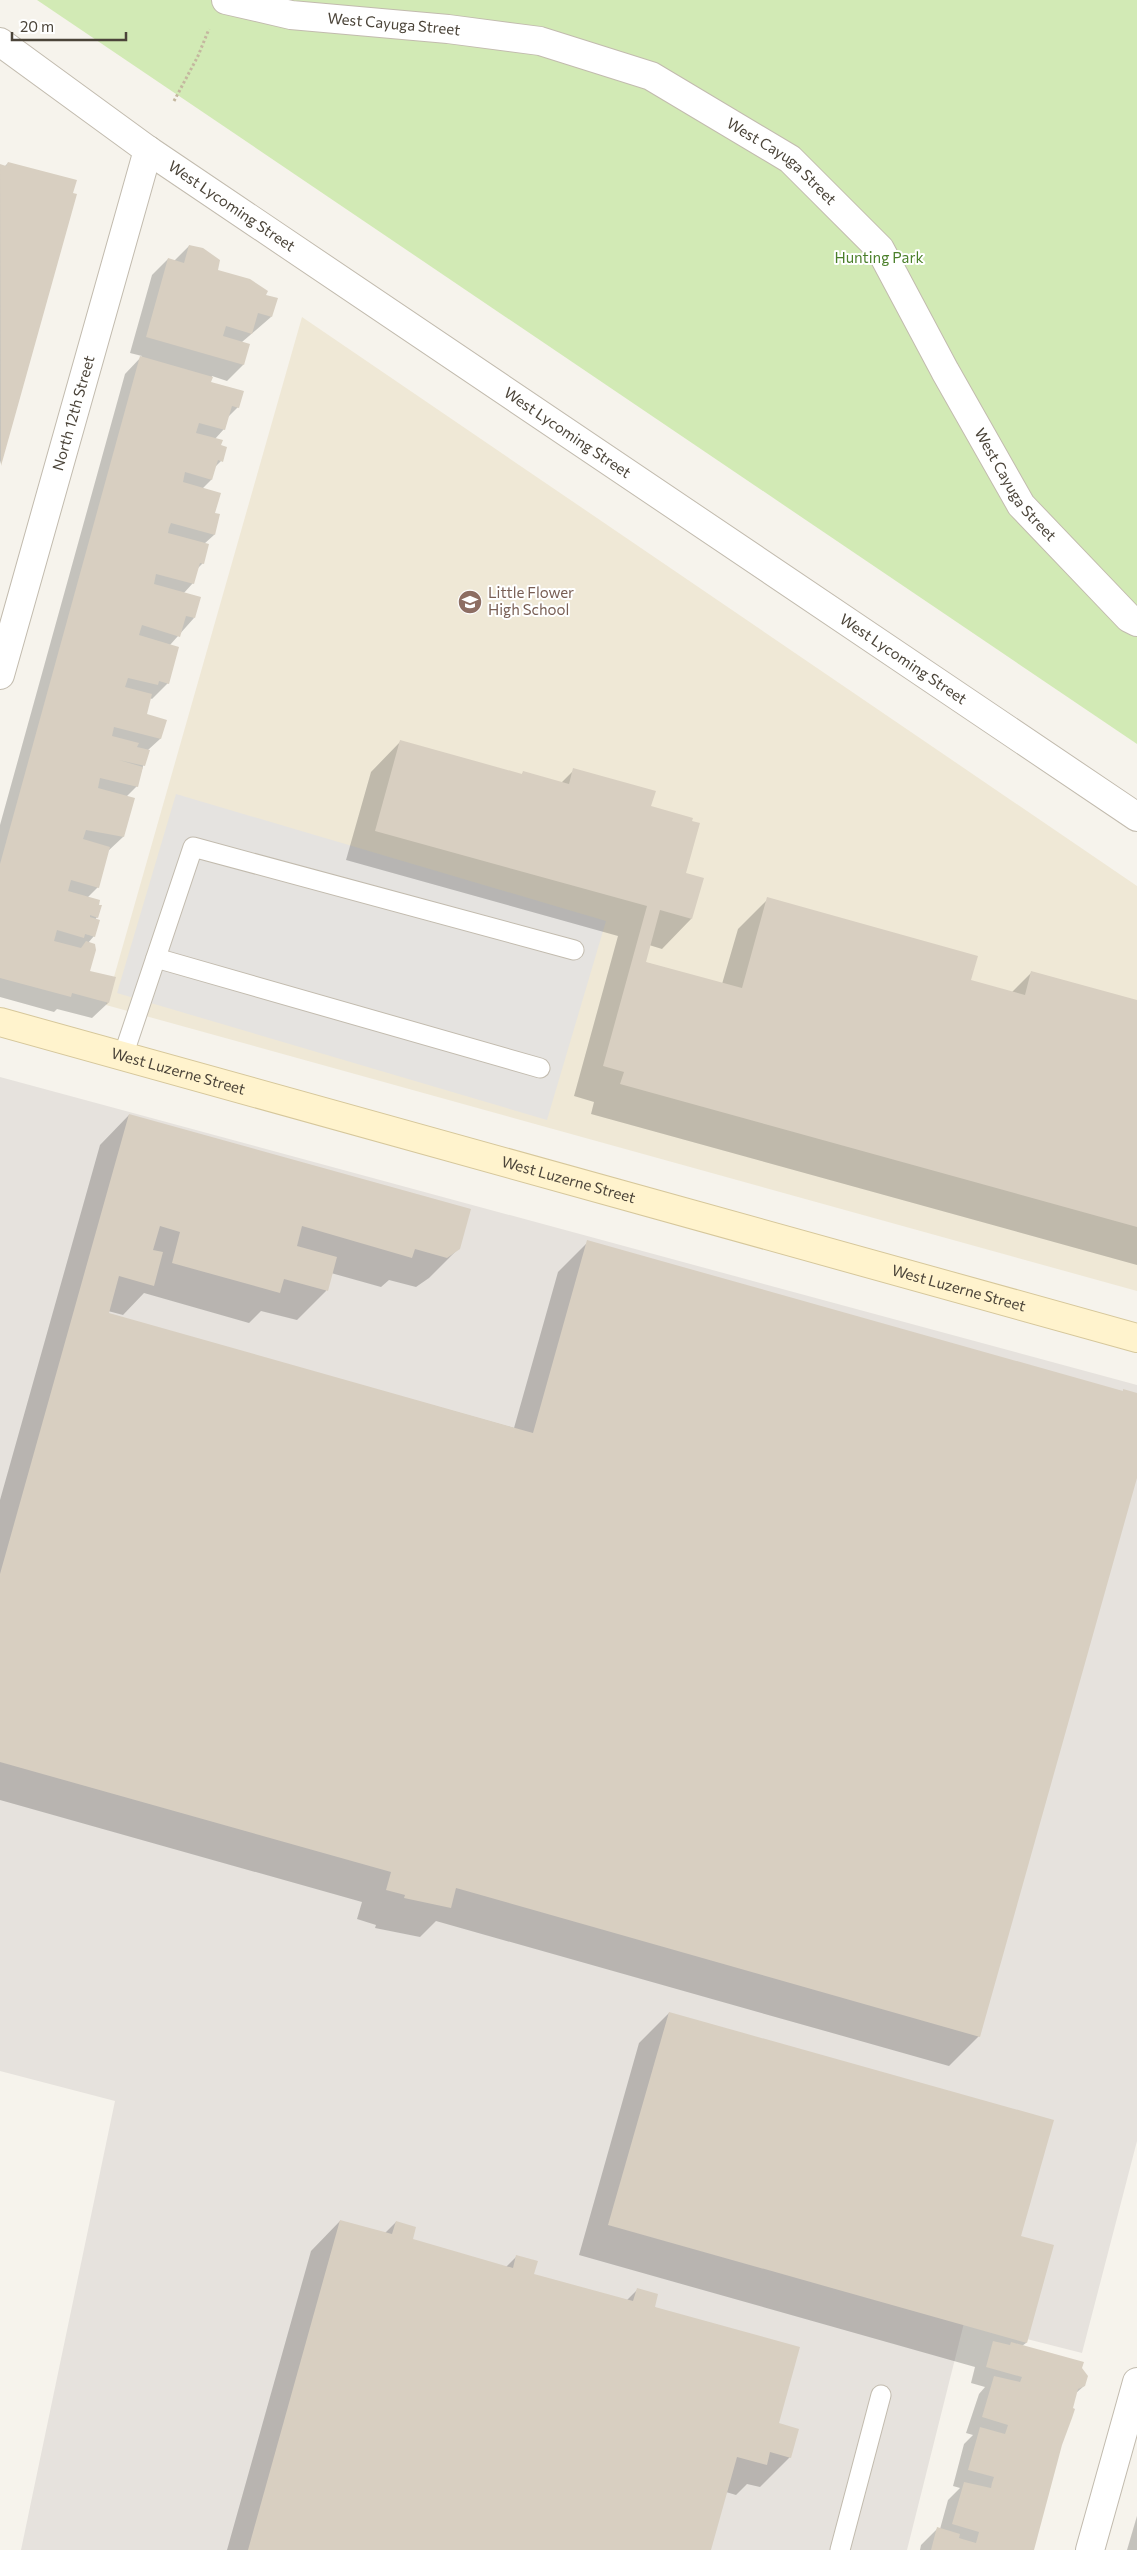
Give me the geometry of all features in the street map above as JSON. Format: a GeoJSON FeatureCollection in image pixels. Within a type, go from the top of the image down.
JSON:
{"type":"FeatureCollection","features":[{"type":"Feature","properties":{"kind":"street","name":"West Cayuga Street"},"geometry":{"type":"LineString","coordinates":[[226,0],[291,15],[448,29],[540,41],[651,76],[790,159],[880,249],[945,372],[1021,505],[1129,618],[1137,622]]}},
{"type":"Feature","properties":{"kind":"street","name":"West Lycoming Street"},"geometry":{"type":"LineString","coordinates":[[0,42],[148,150],[1137,817]]}},
{"type":"Feature","properties":{"kind":"street","name":"North 12th Street"},"geometry":{"type":"LineString","coordinates":[[0,675],[148,150]]}},
{"type":"Feature","properties":{"kind":"street","name":"West Luzerne Street"},"geometry":{"type":"LineString","coordinates":[[0,1022],[1137,1338]]}},
{"type":"Feature","properties":{"kind":"street"},"geometry":{"type":"LineString","coordinates":[[1090,2550],[1137,2382]]}},
{"type":"Feature","properties":{"kind":"lane"},"geometry":{"type":"LineString","coordinates":[[123,1056],[193,847],[574,950]]}},
{"type":"Feature","properties":{"kind":"lane"},"geometry":{"type":"LineString","coordinates":[[156,958],[540,1068]]}},
{"type":"Feature","properties":{"kind":"lane"},"geometry":{"type":"LineString","coordinates":[[840,2550],[881,2395]]}},
{"type":"Feature","properties":{"kind":"path"},"geometry":{"type":"LineString","coordinates":[[174,101],[198,56],[210,26]]}},
{"type":"Feature","properties":{"kind":"shaded area","name":"Little Flower High School"},"geometry":{"type":"Polygon","coordinates":[[[302,317],[1137,886],[1137,1291],[106,1005],[302,317]]]}},
{"type":"Feature","properties":{"kind":"shaded area"},"geometry":{"type":"Polygon","coordinates":[[[176,794],[606,921],[547,1120],[117,993],[176,794]]]}},
{"type":"Feature","properties":{"kind":"shaded area"},"geometry":{"type":"Polygon","coordinates":[[[0,1077],[1137,1385],[1137,2141],[1082,2353],[964,2323],[907,2550],[21,2550],[115,2101],[0,2071],[0,1077]]]}},
{"type":"Feature","properties":{"kind":"green space","name":"Hunting Park"},"geometry":{"type":"Polygon","coordinates":[[[37,0],[1137,0],[1137,744],[37,0]]]}},
{"type":"Feature","properties":{"kind":"building"},"geometry":{"type":"Polygon","coordinates":[[[8,162],[77,180],[73,193],[77,194],[1,466],[0,164],[6,166],[8,162]]]}},
{"type":"Feature","properties":{"kind":"building"},"geometry":{"type":"Polygon","coordinates":[[[189,245],[203,248],[220,260],[218,270],[250,279],[268,291],[266,295],[278,298],[272,317],[258,313],[252,334],[226,326],[223,336],[250,344],[244,365],[146,337],[168,258],[184,263],[189,245]]]}},
{"type":"Feature","properties":{"kind":"building"},"geometry":{"type":"Polygon","coordinates":[[[140,356],[213,377],[211,382],[244,391],[239,408],[232,406],[225,430],[199,423],[196,433],[223,440],[221,445],[227,447],[223,462],[218,460],[212,480],[185,472],[183,482],[221,493],[215,513],[220,514],[215,535],[171,523],[169,528],[168,533],[209,544],[204,564],[200,563],[194,584],[156,574],[154,584],[201,597],[195,618],[186,616],[180,637],[142,625],[139,635],[179,647],[169,684],[159,681],[158,685],[128,678],[125,687],[152,694],[147,714],[167,720],[161,739],[114,727],[112,736],[139,743],[137,747],[150,750],[145,766],[119,760],[143,767],[138,787],[100,778],[98,788],[135,798],[124,837],[86,830],[83,839],[110,847],[99,888],[71,880],[68,891],[100,900],[99,905],[102,905],[98,918],[90,915],[90,917],[100,920],[95,937],[85,934],[84,938],[57,930],[54,941],[81,948],[86,941],[95,944],[96,950],[90,971],[116,977],[109,1003],[72,993],[71,997],[0,978],[0,864],[140,356]]]}},
{"type":"Feature","properties":{"kind":"building"},"geometry":{"type":"Polygon","coordinates":[[[400,740],[522,774],[523,771],[569,784],[573,768],[656,791],[651,806],[693,818],[692,821],[700,823],[686,873],[704,878],[692,919],[660,910],[646,962],[742,988],[767,897],[978,956],[971,980],[1025,995],[1031,971],[1137,1000],[1137,1227],[620,1084],[624,1072],[603,1066],[647,906],[375,831],[400,740]]]}},
{"type":"Feature","properties":{"kind":"building"},"geometry":{"type":"Polygon","coordinates":[[[129,1114],[471,1209],[460,1249],[447,1258],[415,1249],[412,1258],[302,1226],[297,1246],[337,1257],[328,1291],[284,1279],[280,1293],[172,1263],[180,1232],[160,1226],[153,1250],[163,1252],[154,1286],[119,1276],[109,1313],[533,1433],[587,1240],[1123,1391],[1123,1389],[1137,1393],[1137,1478],[980,2037],[456,1888],[451,1908],[404,1898],[405,1895],[386,1890],[391,1872],[0,1762],[0,1574],[129,1114]]]}},
{"type":"Feature","properties":{"kind":"building"},"geometry":{"type":"Polygon","coordinates":[[[669,2012],[1054,2120],[1021,2236],[1054,2245],[1027,2343],[608,2225],[669,2012]]]}},
{"type":"Feature","properties":{"kind":"building"},"geometry":{"type":"Polygon","coordinates":[[[340,2220],[392,2234],[396,2221],[416,2227],[413,2239],[513,2268],[516,2255],[538,2261],[534,2274],[633,2301],[637,2288],[658,2294],[655,2307],[800,2347],[779,2423],[799,2429],[791,2458],[770,2452],[767,2465],[737,2457],[711,2550],[248,2550],[340,2220]]]}},
{"type":"Feature","properties":{"kind":"building"},"geometry":{"type":"Polygon","coordinates":[[[993,2341],[1010,2345],[1011,2342],[1084,2362],[1082,2368],[1088,2376],[1085,2386],[1078,2389],[1073,2408],[1075,2409],[1062,2445],[1034,2550],[931,2550],[937,2527],[960,2534],[959,2538],[976,2543],[979,2532],[952,2524],[964,2482],[991,2488],[994,2477],[968,2470],[980,2427],[1005,2434],[1008,2425],[982,2417],[994,2376],[1020,2382],[1022,2377],[986,2367],[993,2341]]]}},
{"type":"Feature","properties":{"kind":"place","name":"Little Flower High School"},"geometry":{"type":"Point","coordinates":[470,602]}}]}
